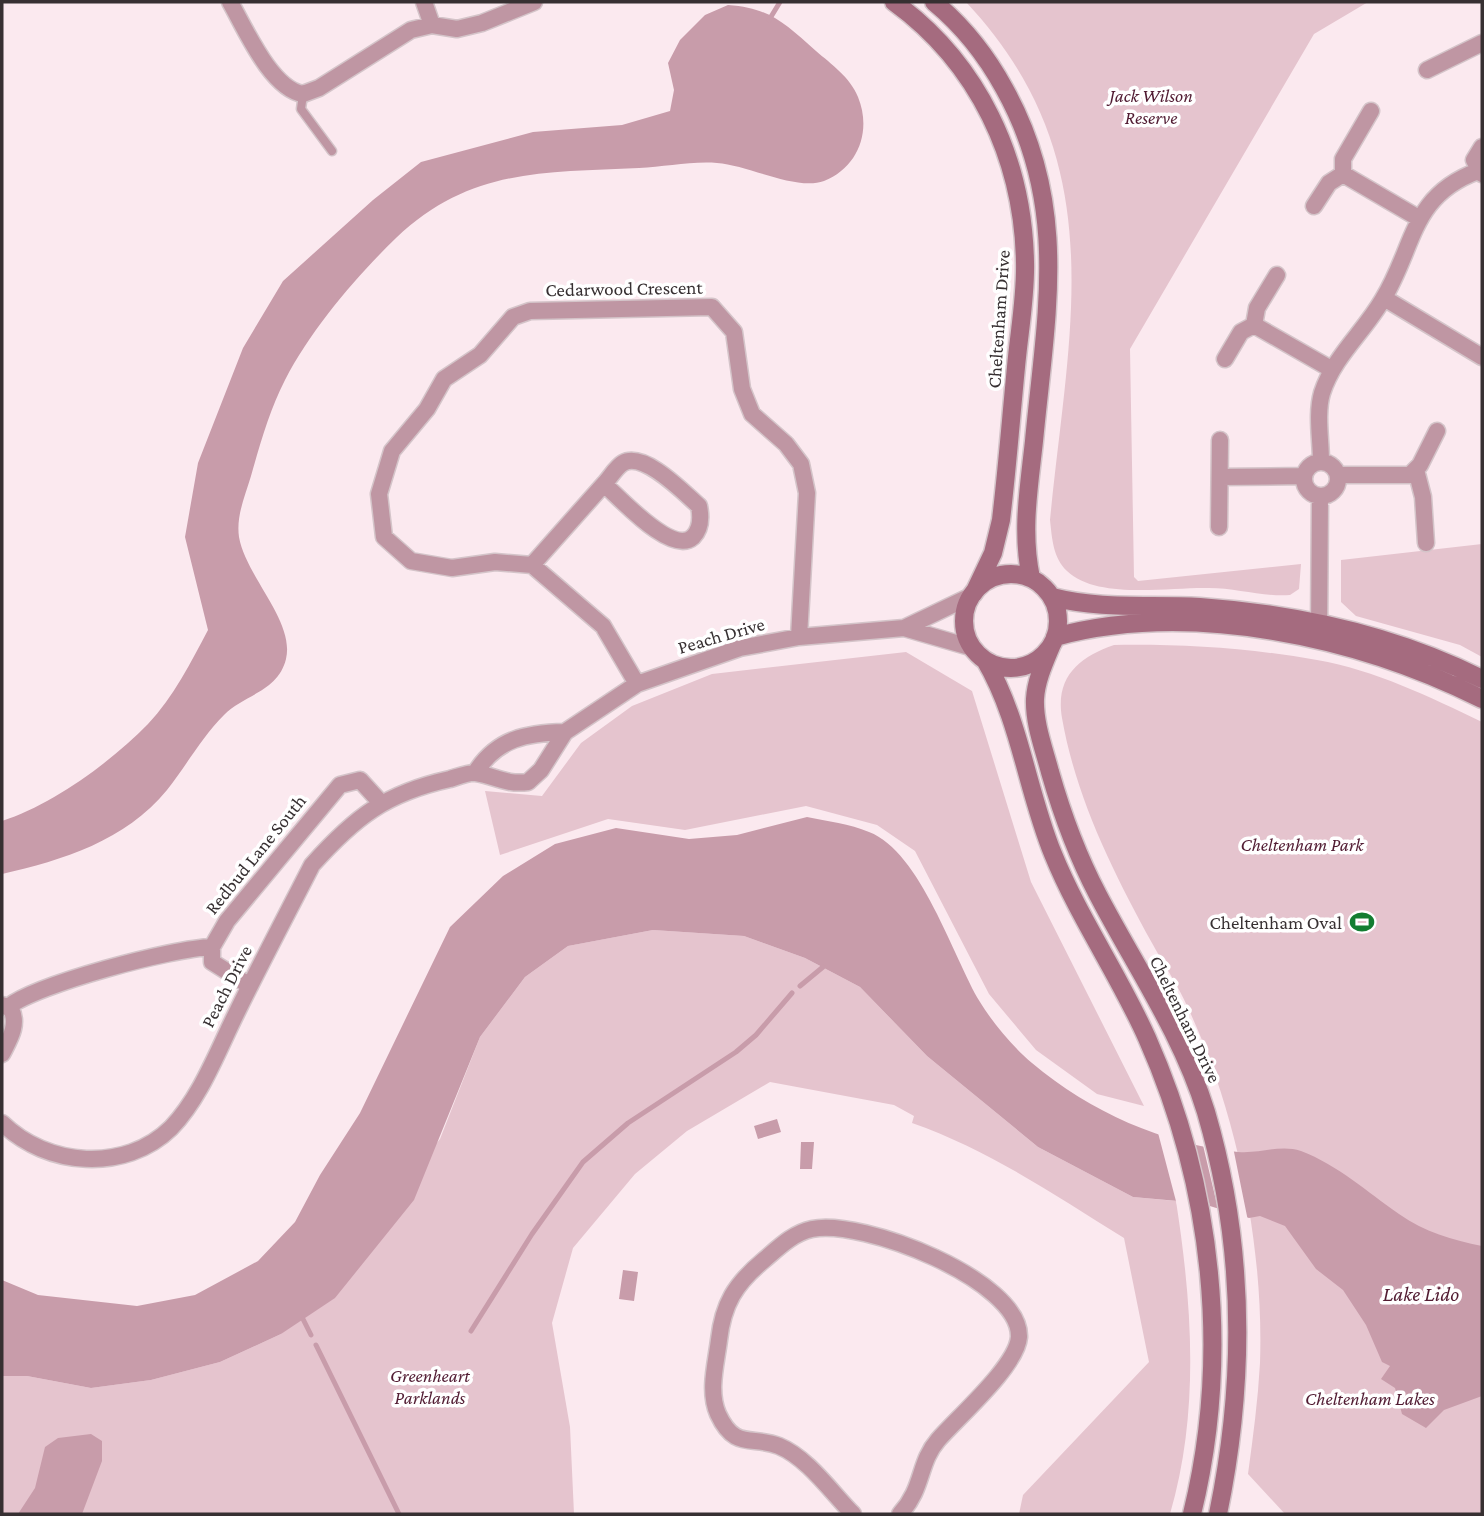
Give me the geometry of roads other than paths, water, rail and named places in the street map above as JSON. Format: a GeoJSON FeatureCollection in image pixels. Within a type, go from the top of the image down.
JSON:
{"type":"FeatureCollection","features":[{"type":"Feature","properties":{"kind":"main road","name":"Cheltenham Drive"},"geometry":{"type":"LineString","coordinates":[[894,2],[940,41],[973,83],[1009,156],[1021,209],[1025,265],[1001,520],[988,567],[973,594]]}},
{"type":"Feature","properties":{"kind":"main road"},"geometry":{"type":"LineString","coordinates":[[934,2],[981,50],[1010,99],[1033,150],[1046,203],[1049,232],[1048,291],[1024,527],[1031,578]]}},
{"type":"Feature","properties":{"kind":"main road"},"geometry":{"type":"LineString","coordinates":[[1192,1514],[1210,1404],[1213,1322],[1207,1247],[1193,1173],[1175,1108],[1131,1005],[1080,912],[1053,854],[1025,773],[1009,707],[965,625],[973,594],[996,576],[1017,574],[1031,578],[1052,597],[1092,606],[1246,610],[1320,622],[1392,643],[1482,679]]}},
{"type":"Feature","properties":{"kind":"main road"},"geometry":{"type":"LineString","coordinates":[[979,654],[1002,667],[1021,667],[1038,659],[1054,641],[1058,619],[1052,597]]}},
{"type":"Feature","properties":{"kind":"main road"},"geometry":{"type":"LineString","coordinates":[[1054,641],[1107,625],[1182,624],[1241,627],[1319,641],[1412,668],[1482,699]]}},
{"type":"Feature","properties":{"kind":"main road","name":"Cheltenham Drive"},"geometry":{"type":"LineString","coordinates":[[1054,641],[1035,699],[1043,748],[1057,796],[1083,865],[1163,1012],[1205,1109],[1225,1188],[1235,1251],[1239,1320],[1238,1373],[1229,1453],[1218,1514]]}},
{"type":"Feature","properties":{"kind":"street"},"geometry":{"type":"LineString","coordinates":[[230,2],[284,87],[301,94],[319,88],[411,30],[432,25],[457,29],[482,23],[534,2]]}},
{"type":"Feature","properties":{"kind":"street"},"geometry":{"type":"LineString","coordinates":[[424,2],[432,25]]}},
{"type":"Feature","properties":{"kind":"street"},"geometry":{"type":"LineString","coordinates":[[1427,70],[1482,43]]}},
{"type":"Feature","properties":{"kind":"street"},"geometry":{"type":"LineString","coordinates":[[1343,174],[1343,159],[1371,111]]}},
{"type":"Feature","properties":{"kind":"street"},"geometry":{"type":"LineString","coordinates":[[1321,462],[1320,402],[1331,369],[1384,299],[1420,219],[1438,195],[1454,180],[1480,173],[1474,160],[1482,147]]}},
{"type":"Feature","properties":{"kind":"street"},"geometry":{"type":"LineString","coordinates":[[1314,206],[1329,183],[1343,174]]}},
{"type":"Feature","properties":{"kind":"street"},"geometry":{"type":"LineString","coordinates":[[1343,174],[1420,219]]}},
{"type":"Feature","properties":{"kind":"street"},"geometry":{"type":"LineString","coordinates":[[1225,359],[1241,332],[1254,325],[1258,308],[1277,275]]}},
{"type":"Feature","properties":{"kind":"street"},"geometry":{"type":"LineString","coordinates":[[1384,299],[1482,357]]}},
{"type":"Feature","properties":{"kind":"street","name":"Cedarwood Crescent"},"geometry":{"type":"LineString","coordinates":[[532,565],[495,562],[452,568],[411,561],[384,537],[379,494],[392,451],[427,409],[444,379],[480,355],[513,317],[530,311],[712,307],[734,332],[742,389],[752,414],[786,444],[801,464],[807,493],[799,638]]}},
{"type":"Feature","properties":{"kind":"street"},"geometry":{"type":"LineString","coordinates":[[1254,325],[1331,369]]}},
{"type":"Feature","properties":{"kind":"street"},"geometry":{"type":"LineString","coordinates":[[1338,475],[1399,477],[1416,470],[1437,431]]}},
{"type":"Feature","properties":{"kind":"street"},"geometry":{"type":"LineString","coordinates":[[1219,527],[1220,440]]}},
{"type":"Feature","properties":{"kind":"street"},"geometry":{"type":"LineString","coordinates":[[604,484],[667,539],[680,543],[692,538],[698,530],[699,506],[646,462],[632,460],[622,463],[532,565],[603,625],[637,684]]}},
{"type":"Feature","properties":{"kind":"street"},"geometry":{"type":"LineString","coordinates":[[1313,464],[1330,464],[1338,475],[1336,488],[1320,496],[1310,492],[1304,476],[1313,464]]}},
{"type":"Feature","properties":{"kind":"street"},"geometry":{"type":"LineString","coordinates":[[1416,470],[1423,497],[1426,542]]}},
{"type":"Feature","properties":{"kind":"street"},"geometry":{"type":"LineString","coordinates":[[1220,477],[1304,476]]}},
{"type":"Feature","properties":{"kind":"street"},"geometry":{"type":"LineString","coordinates":[[1319,641],[1320,496]]}},
{"type":"Feature","properties":{"kind":"street","name":"Peach Drive"},"geometry":{"type":"LineString","coordinates":[[2,1123],[42,1148],[69,1158],[102,1160],[150,1145],[172,1127],[188,1105],[312,865],[339,835],[381,803],[412,788],[475,773],[503,782],[528,782],[541,770],[565,732],[637,684],[740,648],[799,638],[904,628],[973,594]]}},
{"type":"Feature","properties":{"kind":"street","name":"Peach Drive"},"geometry":{"type":"LineString","coordinates":[[904,628],[979,654]]}},
{"type":"Feature","properties":{"kind":"street","name":"Peach Drive"},"geometry":{"type":"LineString","coordinates":[[475,773],[497,748],[516,737],[565,732]]}},
{"type":"Feature","properties":{"kind":"street","name":"Redbud Lane South"},"geometry":{"type":"LineString","coordinates":[[212,947],[244,900],[340,785],[360,780],[381,803]]}},
{"type":"Feature","properties":{"kind":"street"},"geometry":{"type":"LineString","coordinates":[[5,1006],[148,956],[212,947],[215,966],[250,986]]}},
{"type":"Feature","properties":{"kind":"street"},"geometry":{"type":"LineString","coordinates":[[2,1054],[15,1023],[13,1012],[5,1006]]}},
{"type":"Feature","properties":{"kind":"street"},"geometry":{"type":"LineString","coordinates":[[853,1514],[805,1465],[778,1446],[744,1441],[728,1431],[717,1412],[712,1393],[722,1318],[734,1289],[792,1237],[823,1227],[873,1234],[925,1252],[1003,1300],[1016,1318],[1019,1339],[1010,1361],[934,1444],[915,1495],[900,1514]]}},
{"type":"Feature","properties":{"kind":"lane"},"geometry":{"type":"LineString","coordinates":[[301,94],[301,109],[332,151]]}},
{"type":"Feature","properties":{"kind":"water"},"geometry":{"type":"Polygon","coordinates":[[[728,5],[756,10],[776,19],[834,66],[850,83],[858,97],[863,123],[859,147],[846,167],[824,181],[813,183],[800,183],[717,163],[572,171],[510,178],[452,198],[424,215],[396,238],[335,304],[296,361],[270,415],[242,506],[238,529],[243,552],[277,614],[287,644],[282,670],[268,686],[224,715],[167,790],[132,823],[70,855],[2,874],[2,821],[60,793],[117,753],[166,703],[208,630],[185,537],[198,463],[243,348],[283,281],[373,200],[421,162],[533,132],[622,125],[670,111],[674,90],[668,63],[680,40],[705,15],[728,5]]]}},
{"type":"Feature","properties":{"kind":"water","name":"Lake Lido"},"geometry":{"type":"Polygon","coordinates":[[[807,817],[862,829],[888,843],[920,883],[970,983],[991,1018],[1025,1057],[1054,1081],[1103,1111],[1182,1142],[1238,1152],[1285,1148],[1301,1151],[1340,1171],[1418,1226],[1482,1246],[1482,1396],[1444,1410],[1426,1428],[1402,1414],[1395,1388],[1381,1379],[1390,1366],[1382,1362],[1366,1325],[1343,1290],[1316,1269],[1285,1226],[1260,1216],[1249,1218],[1200,1203],[1133,1197],[1038,1147],[927,1056],[860,987],[805,958],[744,936],[653,930],[568,946],[525,977],[480,1037],[414,1200],[335,1298],[281,1334],[220,1362],[151,1380],[91,1388],[27,1376],[2,1376],[2,1280],[38,1295],[137,1306],[195,1295],[258,1261],[295,1222],[320,1175],[360,1113],[450,927],[503,876],[555,844],[616,828],[689,839],[737,835],[807,817]]]}},
{"type":"Feature","properties":{"kind":"water"},"geometry":{"type":"Polygon","coordinates":[[[777,1119],[781,1132],[758,1139],[754,1126],[777,1119]]]}},
{"type":"Feature","properties":{"kind":"water"},"geometry":{"type":"Polygon","coordinates":[[[801,1142],[814,1142],[812,1169],[800,1169],[801,1142]]]}},
{"type":"Feature","properties":{"kind":"water"},"geometry":{"type":"Polygon","coordinates":[[[623,1270],[638,1272],[634,1301],[619,1299],[623,1270]]]}},
{"type":"Feature","properties":{"kind":"water"},"geometry":{"type":"Polygon","coordinates":[[[91,1434],[102,1441],[102,1461],[82,1514],[18,1514],[35,1488],[45,1447],[58,1438],[91,1434]]]}},
{"type":"Feature","properties":{"kind":"waterway"},"geometry":{"type":"LineString","coordinates":[[769,20],[780,2]]}},
{"type":"Feature","properties":{"kind":"waterway"},"geometry":{"type":"LineString","coordinates":[[800,986],[823,967]]}},
{"type":"Feature","properties":{"kind":"waterway"},"geometry":{"type":"LineString","coordinates":[[471,1331],[532,1234],[583,1162],[628,1123],[736,1052],[756,1035],[792,993]]}},
{"type":"Feature","properties":{"kind":"waterway"},"geometry":{"type":"LineString","coordinates":[[303,1319],[311,1335]]}},
{"type":"Feature","properties":{"kind":"waterway"},"geometry":{"type":"LineString","coordinates":[[316,1345],[399,1514]]}},
{"type":"Feature","properties":{"kind":"place","name":"Cheltenham Oval"},"geometry":{"type":"Point","coordinates":[1362,922]}},
{"type":"Feature","properties":{"kind":"park label","name":"Jack Wilson Reserve"},"geometry":{"type":"Point","coordinates":[1151,106]}},
{"type":"Feature","properties":{"kind":"park label","name":"Cheltenham Park"},"geometry":{"type":"Point","coordinates":[1302,844]}},
{"type":"Feature","properties":{"kind":"park label","name":"Greenheart Parklands"},"geometry":{"type":"Point","coordinates":[430,1386]}},
{"type":"Feature","properties":{"kind":"park label","name":"Cheltenham Lakes"},"geometry":{"type":"Point","coordinates":[1370,1398]}}]}
